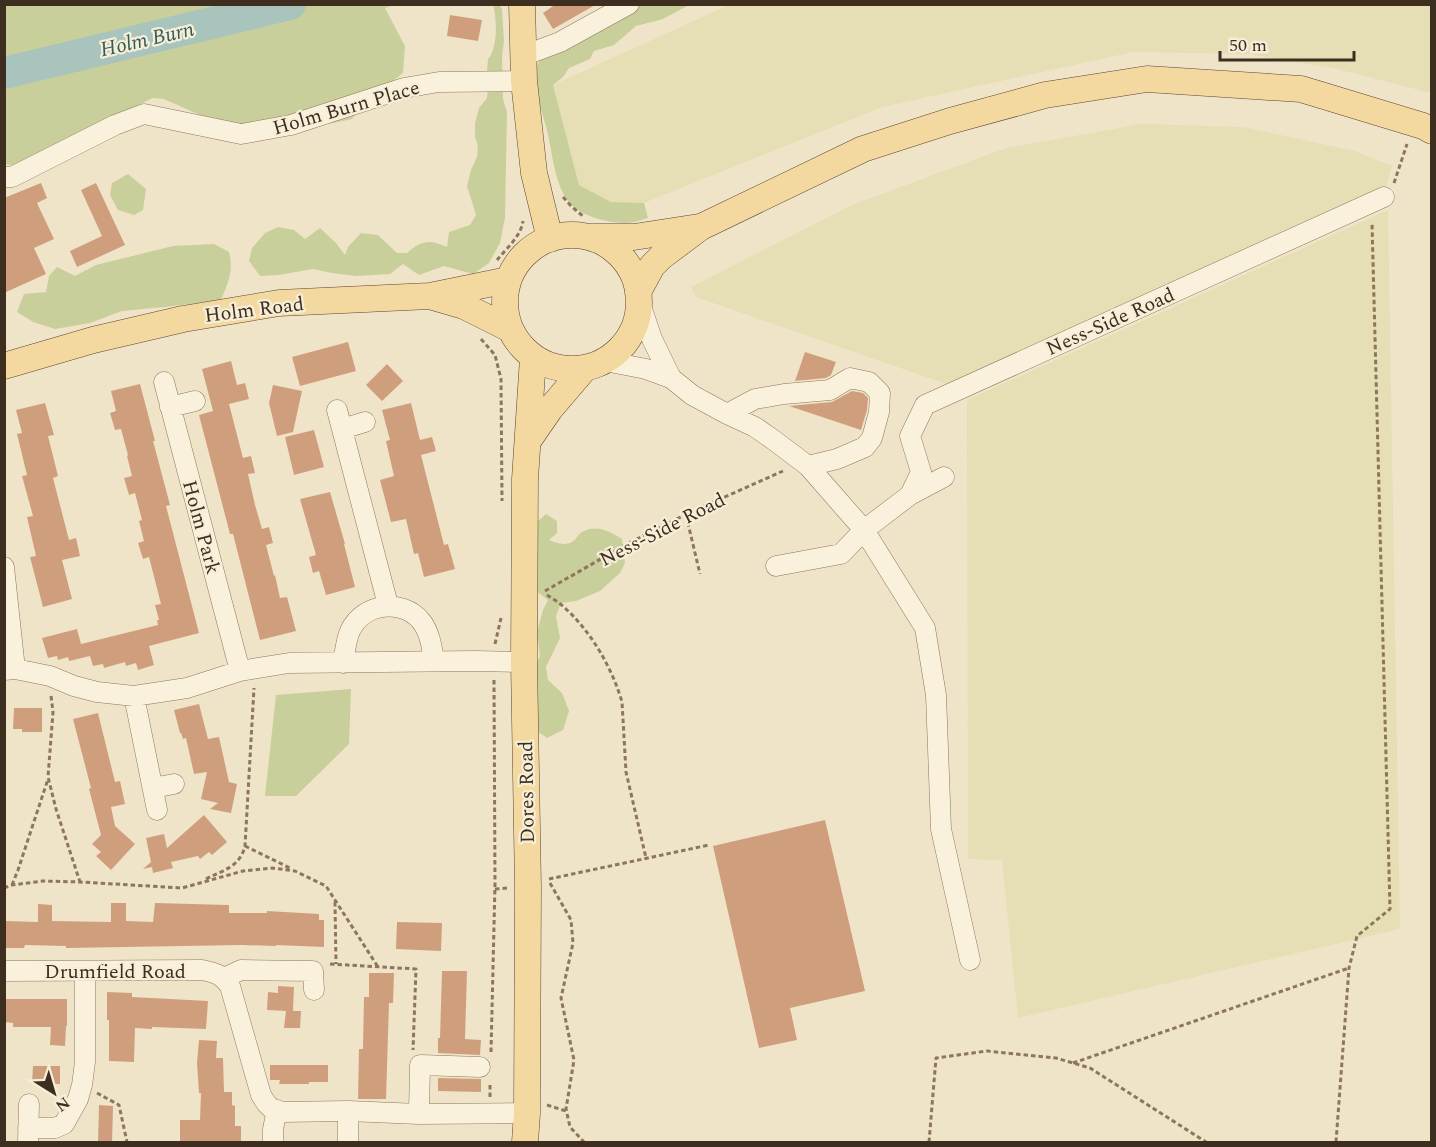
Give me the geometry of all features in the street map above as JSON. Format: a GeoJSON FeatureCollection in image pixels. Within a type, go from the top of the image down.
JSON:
{"type":"FeatureCollection","features":[{"type":"Feature","properties":{"kind":"main road"},"geometry":{"type":"LineString","coordinates":[[522,4],[524,69],[534,173],[550,239]]}},
{"type":"Feature","properties":{"kind":"main road"},"geometry":{"type":"LineString","coordinates":[[638,296],[652,266],[701,227],[863,149],[1045,94],[1148,79],[1301,89],[1423,126],[1420,135]]}},
{"type":"Feature","properties":{"kind":"main road"},"geometry":{"type":"LineString","coordinates":[[595,365],[567,370],[552,367],[533,358],[519,345],[510,329],[505,312],[502,270],[513,268],[533,247],[550,239],[567,235],[634,237],[701,227]]}},
{"type":"Feature","properties":{"kind":"main road"},"geometry":{"type":"LineString","coordinates":[[527,441],[550,409],[595,365],[621,348],[629,337],[638,315],[638,296],[632,272],[620,256],[604,243],[586,237]]}},
{"type":"Feature","properties":{"kind":"main road","name":"Holm Road"},"geometry":{"type":"LineString","coordinates":[[4,366],[93,340],[183,319],[279,303],[430,296],[502,270]]}},
{"type":"Feature","properties":{"kind":"main road"},"geometry":{"type":"LineString","coordinates":[[430,296],[464,306],[510,329]]}},
{"type":"Feature","properties":{"kind":"main road","name":"Dores Road"},"geometry":{"type":"LineString","coordinates":[[525,1143],[528,887],[524,662],[525,479],[533,358]]}},
{"type":"Feature","properties":{"kind":"street"},"geometry":{"type":"LineString","coordinates":[[524,69],[560,42],[629,4]]}},
{"type":"Feature","properties":{"kind":"street","name":"Holm Burn Place"},"geometry":{"type":"LineString","coordinates":[[4,177],[12,177],[115,125],[144,114],[241,134],[291,125],[404,88],[524,69]]}},
{"type":"Feature","properties":{"kind":"street","name":"Ness-Side Road"},"geometry":{"type":"LineString","coordinates":[[910,495],[921,472],[910,436],[925,405],[1377,200]]}},
{"type":"Feature","properties":{"kind":"street"},"geometry":{"type":"LineString","coordinates":[[638,296],[652,339],[672,378]]}},
{"type":"Feature","properties":{"kind":"street"},"geometry":{"type":"LineString","coordinates":[[595,365],[645,369],[672,378],[692,395],[755,427],[803,463],[864,530],[925,628],[936,695],[940,829],[970,960]]}},
{"type":"Feature","properties":{"kind":"street"},"geometry":{"type":"LineString","coordinates":[[727,414],[755,399],[830,390],[850,378],[869,382],[879,393],[879,412],[872,438],[865,447],[837,459],[803,463]]}},
{"type":"Feature","properties":{"kind":"street","name":"Holm Park"},"geometry":{"type":"LineString","coordinates":[[164,382],[240,671]]}},
{"type":"Feature","properties":{"kind":"street"},"geometry":{"type":"LineString","coordinates":[[170,407],[195,401]]}},
{"type":"Feature","properties":{"kind":"street"},"geometry":{"type":"LineString","coordinates":[[337,410],[388,605]]}},
{"type":"Feature","properties":{"kind":"street"},"geometry":{"type":"LineString","coordinates":[[342,429],[365,422]]}},
{"type":"Feature","properties":{"kind":"street"},"geometry":{"type":"LineString","coordinates":[[776,566],[841,554],[864,530],[910,495],[944,477]]}},
{"type":"Feature","properties":{"kind":"street"},"geometry":{"type":"LineString","coordinates":[[4,567],[10,669],[50,676],[97,692],[134,696],[187,688],[240,671],[289,663],[524,662]]}},
{"type":"Feature","properties":{"kind":"street"},"geometry":{"type":"LineString","coordinates":[[343,663],[351,630],[360,617],[388,605],[410,611],[422,622],[428,634],[434,661]]}},
{"type":"Feature","properties":{"kind":"street"},"geometry":{"type":"LineString","coordinates":[[134,696],[158,810]]}},
{"type":"Feature","properties":{"kind":"street"},"geometry":{"type":"LineString","coordinates":[[153,788],[174,784]]}},
{"type":"Feature","properties":{"kind":"street","name":"Drumfield Road"},"geometry":{"type":"LineString","coordinates":[[4,972],[202,970],[215,972],[224,978]]}},
{"type":"Feature","properties":{"kind":"street"},"geometry":{"type":"LineString","coordinates":[[314,990],[313,970],[241,970],[224,978],[234,996],[261,1095],[266,1103],[278,1110],[282,1112],[348,1111],[418,1114],[527,1113]]}},
{"type":"Feature","properties":{"kind":"street"},"geometry":{"type":"LineString","coordinates":[[29,1104],[28,1135],[63,1124],[74,1107],[82,1084],[85,1062],[85,971]]}},
{"type":"Feature","properties":{"kind":"street"},"geometry":{"type":"LineString","coordinates":[[418,1114],[420,1065],[480,1067]]}},
{"type":"Feature","properties":{"kind":"street"},"geometry":{"type":"LineString","coordinates":[[273,1143],[273,1129],[278,1110]]}},
{"type":"Feature","properties":{"kind":"street"},"geometry":{"type":"LineString","coordinates":[[348,1111],[348,1143]]}},
{"type":"Feature","properties":{"kind":"path"},"geometry":{"type":"LineString","coordinates":[[1336,1143],[1349,968],[1357,936],[1390,909],[1373,243],[1377,200],[1394,184],[1420,135]]}},
{"type":"Feature","properties":{"kind":"path"},"geometry":{"type":"LineString","coordinates":[[502,270],[524,217]]}},
{"type":"Feature","properties":{"kind":"path","name":"Ness-Side Road"},"geometry":{"type":"LineString","coordinates":[[646,858],[626,772],[622,702],[619,692],[589,634],[565,608],[543,592],[627,544],[803,463]]}},
{"type":"Feature","properties":{"kind":"path"},"geometry":{"type":"LineString","coordinates":[[686,515],[700,574]]}},
{"type":"Feature","properties":{"kind":"path"},"geometry":{"type":"LineString","coordinates":[[198,883],[238,862],[245,846],[255,685],[240,671]]}},
{"type":"Feature","properties":{"kind":"path"},"geometry":{"type":"LineString","coordinates":[[12,885],[48,777],[53,712],[50,676]]}},
{"type":"Feature","properties":{"kind":"path"},"geometry":{"type":"LineString","coordinates":[[48,777],[80,882]]}},
{"type":"Feature","properties":{"kind":"path"},"geometry":{"type":"LineString","coordinates":[[584,1143],[570,1127],[566,1109],[574,1060],[561,998],[573,943],[572,920],[548,879],[710,845]]}},
{"type":"Feature","properties":{"kind":"path"},"geometry":{"type":"LineString","coordinates":[[245,846],[327,886],[378,967]]}},
{"type":"Feature","properties":{"kind":"path"},"geometry":{"type":"LineString","coordinates":[[4,888],[43,881],[182,888],[243,871],[272,868],[295,871]]}},
{"type":"Feature","properties":{"kind":"path"},"geometry":{"type":"LineString","coordinates":[[495,889],[528,887]]}},
{"type":"Feature","properties":{"kind":"path"},"geometry":{"type":"LineString","coordinates":[[335,900],[336,964]]}},
{"type":"Feature","properties":{"kind":"path"},"geometry":{"type":"LineString","coordinates":[[313,970],[326,964],[416,969],[412,1048],[420,1065]]}},
{"type":"Feature","properties":{"kind":"path"},"geometry":{"type":"LineString","coordinates":[[1072,1063],[1349,968]]}},
{"type":"Feature","properties":{"kind":"path"},"geometry":{"type":"LineString","coordinates":[[929,1143],[936,1058],[987,1051],[1056,1058],[1090,1068],[1206,1143]]}},
{"type":"Feature","properties":{"kind":"path"},"geometry":{"type":"LineString","coordinates":[[82,1084],[119,1106],[127,1143]]}},
{"type":"Feature","properties":{"kind":"shaded area"},"geometry":{"type":"Polygon","coordinates":[[[729,5],[1431,5],[1431,93],[1337,69],[1249,54],[1133,52],[882,107],[644,203],[611,202],[579,185],[553,85],[729,5]]]}},
{"type":"Feature","properties":{"kind":"shaded area"},"geometry":{"type":"Polygon","coordinates":[[[1142,124],[1243,127],[1355,151],[1392,166],[1384,192],[952,386],[696,297],[691,287],[852,205],[1006,148],[1142,124]]]}},
{"type":"Feature","properties":{"kind":"shaded area"},"geometry":{"type":"Polygon","coordinates":[[[1388,210],[1400,929],[1018,1018],[1002,860],[968,859],[967,400],[1388,210]]]}},
{"type":"Feature","properties":{"kind":"green space"},"geometry":{"type":"Polygon","coordinates":[[[4,5],[393,5],[385,8],[405,46],[403,73],[365,103],[352,119],[333,123],[310,118],[256,130],[213,121],[164,99],[153,98],[70,137],[16,166],[5,164],[4,5]]]}},
{"type":"Feature","properties":{"kind":"green space"},"geometry":{"type":"Polygon","coordinates":[[[493,5],[499,5],[502,9],[503,99],[507,112],[505,218],[500,243],[489,263],[473,274],[444,266],[419,275],[403,264],[390,274],[356,276],[313,269],[260,276],[249,261],[252,248],[265,233],[278,227],[294,230],[305,239],[320,228],[345,255],[348,247],[361,233],[378,235],[397,253],[407,253],[417,245],[426,242],[447,247],[449,232],[470,225],[476,215],[467,186],[477,157],[475,123],[479,108],[487,98],[488,59],[494,48],[496,33],[493,5]]]}},
{"type":"Feature","properties":{"kind":"green space"},"geometry":{"type":"Polygon","coordinates":[[[602,5],[689,5],[663,19],[636,26],[614,45],[594,51],[590,59],[569,68],[553,85],[579,185],[611,202],[644,203],[648,218],[629,223],[592,217],[576,209],[565,197],[555,171],[534,77],[541,56],[586,21],[602,5]]]}},
{"type":"Feature","properties":{"kind":"green space"},"geometry":{"type":"Polygon","coordinates":[[[128,174],[146,189],[143,210],[134,215],[118,210],[110,195],[112,183],[128,174]]]}},
{"type":"Feature","properties":{"kind":"green space"},"geometry":{"type":"Polygon","coordinates":[[[214,244],[229,252],[231,265],[221,300],[122,311],[90,323],[55,329],[33,322],[17,312],[24,294],[46,292],[49,276],[57,267],[75,276],[96,265],[173,246],[214,244]]]}},
{"type":"Feature","properties":{"kind":"green space"},"geometry":{"type":"Polygon","coordinates":[[[546,514],[557,521],[557,533],[549,540],[566,544],[581,533],[592,529],[613,533],[622,539],[625,563],[620,573],[600,591],[576,601],[561,603],[556,616],[560,638],[546,667],[548,680],[562,693],[569,711],[563,730],[547,738],[527,724],[536,664],[540,656],[537,632],[548,600],[536,591],[536,523],[546,514]]]}},
{"type":"Feature","properties":{"kind":"green space"},"geometry":{"type":"Polygon","coordinates":[[[351,689],[349,744],[296,796],[265,796],[276,695],[351,689]]]}},
{"type":"Feature","properties":{"kind":"building"},"geometry":{"type":"Polygon","coordinates":[[[556,4],[597,4],[553,29],[543,13],[556,4]]]}},
{"type":"Feature","properties":{"kind":"building"},"geometry":{"type":"Polygon","coordinates":[[[450,15],[482,20],[478,41],[447,36],[450,15]]]}},
{"type":"Feature","properties":{"kind":"building"},"geometry":{"type":"Polygon","coordinates":[[[41,183],[47,198],[37,203],[54,239],[34,248],[46,274],[4,293],[4,198],[41,183]]]}},
{"type":"Feature","properties":{"kind":"building"},"geometry":{"type":"Polygon","coordinates":[[[96,183],[125,245],[77,267],[70,251],[102,236],[81,190],[96,183]]]}},
{"type":"Feature","properties":{"kind":"building"},"geometry":{"type":"Polygon","coordinates":[[[348,342],[356,371],[300,386],[292,357],[348,342]]]}},
{"type":"Feature","properties":{"kind":"building"},"geometry":{"type":"Polygon","coordinates":[[[805,352],[836,362],[831,375],[826,378],[795,381],[805,352]]]}},
{"type":"Feature","properties":{"kind":"building"},"geometry":{"type":"Polygon","coordinates":[[[231,361],[237,385],[245,383],[249,399],[229,404],[243,458],[251,456],[255,473],[248,474],[255,505],[262,529],[269,527],[273,543],[266,545],[274,576],[280,598],[287,597],[296,631],[260,640],[199,415],[213,411],[202,369],[231,361]]]}},
{"type":"Feature","properties":{"kind":"building"},"geometry":{"type":"Polygon","coordinates":[[[387,364],[403,381],[382,401],[366,385],[387,364]]]}},
{"type":"Feature","properties":{"kind":"building"},"geometry":{"type":"Polygon","coordinates":[[[140,384],[170,505],[166,506],[199,633],[149,646],[154,665],[138,670],[136,663],[126,666],[125,662],[104,668],[103,664],[93,666],[90,656],[69,661],[68,657],[58,660],[57,656],[48,658],[42,638],[77,629],[81,644],[158,625],[155,605],[161,604],[149,557],[143,559],[138,543],[144,541],[139,521],[142,520],[135,493],[129,495],[124,478],[132,476],[128,455],[121,429],[115,430],[110,413],[116,411],[111,391],[140,384]]]}},
{"type":"Feature","properties":{"kind":"building"},"geometry":{"type":"Polygon","coordinates":[[[273,385],[302,391],[293,432],[277,436],[269,403],[273,385]]]}},
{"type":"Feature","properties":{"kind":"building"},"geometry":{"type":"Polygon","coordinates":[[[852,391],[863,393],[868,398],[861,430],[789,406],[832,402],[852,391]]]}},
{"type":"Feature","properties":{"kind":"building"},"geometry":{"type":"Polygon","coordinates":[[[45,403],[54,435],[48,436],[58,476],[53,478],[69,540],[76,538],[80,556],[62,560],[72,599],[43,607],[30,557],[36,556],[27,517],[33,516],[22,476],[27,475],[17,434],[22,433],[16,410],[45,403]]]}},
{"type":"Feature","properties":{"kind":"building"},"geometry":{"type":"Polygon","coordinates":[[[411,403],[420,440],[432,437],[436,451],[421,455],[444,545],[448,544],[455,569],[424,577],[418,553],[414,554],[406,519],[391,522],[380,480],[394,476],[386,441],[390,440],[382,410],[411,403]]]}},
{"type":"Feature","properties":{"kind":"building"},"geometry":{"type":"Polygon","coordinates":[[[314,430],[324,467],[294,475],[285,437],[314,430]]]}},
{"type":"Feature","properties":{"kind":"building"},"geometry":{"type":"Polygon","coordinates":[[[330,492],[355,587],[326,595],[319,571],[313,573],[309,557],[316,555],[300,499],[330,492]]]}},
{"type":"Feature","properties":{"kind":"building"},"geometry":{"type":"Polygon","coordinates":[[[199,704],[208,739],[219,737],[229,782],[237,784],[231,813],[210,809],[218,803],[201,799],[207,772],[194,774],[186,738],[183,739],[180,733],[174,710],[199,704]]]}},
{"type":"Feature","properties":{"kind":"building"},"geometry":{"type":"Polygon","coordinates":[[[14,708],[42,708],[42,732],[22,732],[22,729],[13,729],[14,708]]]}},
{"type":"Feature","properties":{"kind":"building"},"geometry":{"type":"Polygon","coordinates":[[[98,713],[115,782],[120,781],[125,804],[111,807],[115,826],[135,844],[111,870],[96,856],[101,852],[92,844],[101,835],[73,719],[98,713]]]}},
{"type":"Feature","properties":{"kind":"building"},"geometry":{"type":"Polygon","coordinates":[[[204,815],[227,842],[212,855],[209,852],[200,859],[198,856],[171,862],[173,868],[153,873],[152,867],[143,869],[151,862],[146,838],[164,834],[167,848],[204,815]]]}},
{"type":"Feature","properties":{"kind":"building"},"geometry":{"type":"Polygon","coordinates":[[[825,820],[865,991],[790,1008],[797,1040],[759,1048],[713,846],[825,820]]]}},
{"type":"Feature","properties":{"kind":"building"},"geometry":{"type":"Polygon","coordinates":[[[111,903],[126,903],[126,921],[153,922],[155,903],[229,905],[229,913],[267,913],[267,911],[319,914],[319,920],[324,920],[324,947],[242,945],[66,948],[66,946],[25,945],[24,948],[4,948],[4,921],[38,922],[38,904],[52,905],[52,921],[111,922],[111,903]]]}},
{"type":"Feature","properties":{"kind":"building"},"geometry":{"type":"Polygon","coordinates":[[[397,922],[442,923],[441,951],[396,949],[397,922]]]}},
{"type":"Feature","properties":{"kind":"building"},"geometry":{"type":"Polygon","coordinates":[[[442,971],[467,971],[465,1039],[481,1040],[480,1055],[438,1053],[442,971]]]}},
{"type":"Feature","properties":{"kind":"building"},"geometry":{"type":"Polygon","coordinates":[[[369,973],[394,973],[393,1003],[389,1003],[386,1099],[358,1099],[359,1049],[363,1049],[364,997],[369,997],[369,973]]]}},
{"type":"Feature","properties":{"kind":"building"},"geometry":{"type":"Polygon","coordinates":[[[278,986],[294,987],[293,1011],[301,1011],[300,1028],[284,1028],[286,1011],[267,1010],[268,992],[278,993],[278,986]]]}},
{"type":"Feature","properties":{"kind":"building"},"geometry":{"type":"Polygon","coordinates":[[[107,992],[132,993],[132,997],[208,1001],[206,1029],[135,1028],[134,1062],[109,1061],[107,992]]]}},
{"type":"Feature","properties":{"kind":"building"},"geometry":{"type":"Polygon","coordinates":[[[4,999],[67,999],[65,1046],[50,1045],[51,1027],[13,1027],[13,1023],[4,1022],[4,999]]]}},
{"type":"Feature","properties":{"kind":"building"},"geometry":{"type":"Polygon","coordinates":[[[199,1040],[217,1041],[216,1058],[223,1058],[224,1092],[232,1092],[235,1126],[241,1126],[241,1143],[180,1143],[180,1120],[200,1120],[201,1093],[199,1093],[197,1063],[199,1040]]]}},
{"type":"Feature","properties":{"kind":"building"},"geometry":{"type":"Polygon","coordinates":[[[270,1065],[328,1065],[328,1082],[279,1084],[280,1080],[270,1080],[270,1065]]]}},
{"type":"Feature","properties":{"kind":"building"},"geometry":{"type":"Polygon","coordinates":[[[33,1066],[60,1066],[60,1084],[32,1083],[33,1066]]]}},
{"type":"Feature","properties":{"kind":"building"},"geometry":{"type":"Polygon","coordinates":[[[438,1078],[481,1079],[481,1092],[438,1091],[438,1078]]]}},
{"type":"Feature","properties":{"kind":"building"},"geometry":{"type":"Polygon","coordinates":[[[99,1105],[113,1106],[112,1143],[98,1143],[99,1105]]]}},
{"type":"Feature","properties":{"kind":"waterway","name":"Holm Burn"},"geometry":{"type":"LineString","coordinates":[[4,73],[290,4]]}}]}
